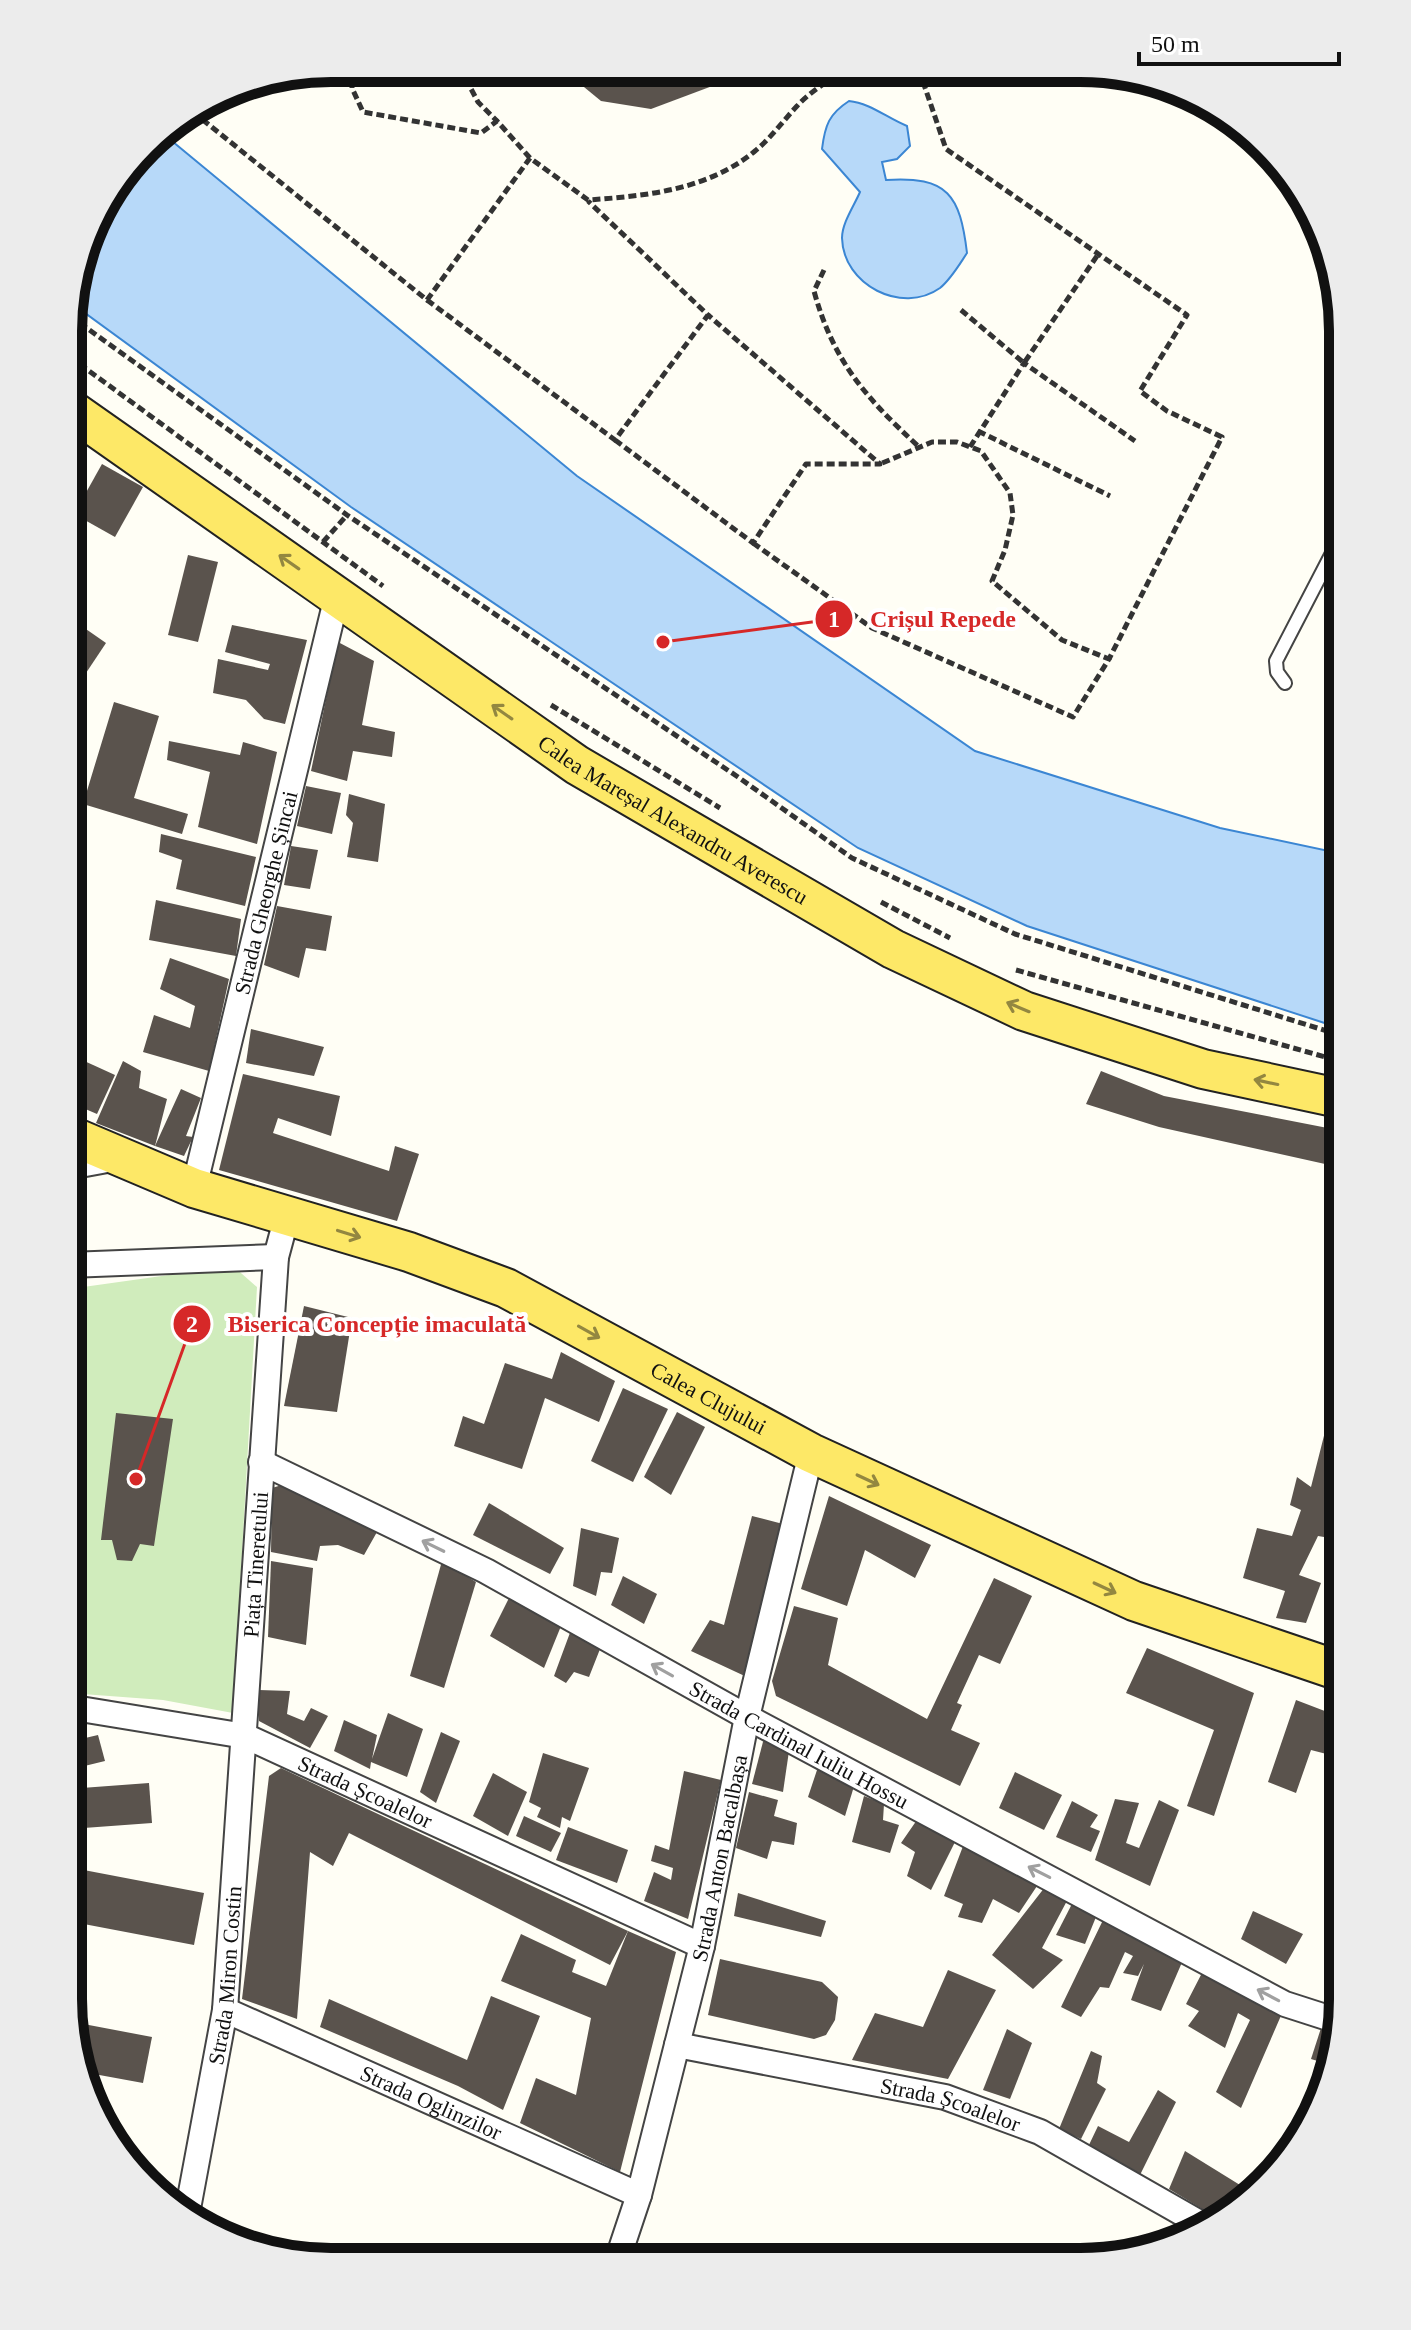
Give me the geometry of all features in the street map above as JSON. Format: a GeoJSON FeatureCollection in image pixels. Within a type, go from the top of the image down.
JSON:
{"type":"FeatureCollection","features":[{"type":"Feature","properties":{"kind":"main road","name":"Calea Mareșal Alexandru Averescu"},"geometry":{"type":"LineString","coordinates":[[82,417],[577,765],[893,949],[1039,1016],[1203,1069],[1329,1096]]}},
{"type":"Feature","properties":{"kind":"main road","name":"Calea Clujului"},"geometry":{"type":"LineString","coordinates":[[82,1141],[194,1188],[409,1252],[506,1288],[811,1453],[1134,1601],[1328,1667]]}},
{"type":"Feature","properties":{"kind":"street","name":"Strada Gheorghe Șincai"},"geometry":{"type":"LineString","coordinates":[[194,1188],[337,596]]}},
{"type":"Feature","properties":{"kind":"street"},"geometry":{"type":"LineString","coordinates":[[82,1165],[122,1158]]}},
{"type":"Feature","properties":{"kind":"street","name":"Piața Tineretului"},"geometry":{"type":"LineString","coordinates":[[245,1736],[276,1257],[287,1216]]}},
{"type":"Feature","properties":{"kind":"street"},"geometry":{"type":"LineString","coordinates":[[82,1264],[276,1257]]}},
{"type":"Feature","properties":{"kind":"street","name":"Strada Anton Bacalbașa"},"geometry":{"type":"LineString","coordinates":[[621,2248],[639,2195],[702,1946],[747,1717],[811,1453]]}},
{"type":"Feature","properties":{"kind":"street","name":"Strada Cardinal Iuliu Hossu"},"geometry":{"type":"LineString","coordinates":[[261,1462],[486,1571],[747,1717],[1285,2004],[1328,2018]]}},
{"type":"Feature","properties":{"kind":"street"},"geometry":{"type":"LineString","coordinates":[[82,1709],[245,1736]]}},
{"type":"Feature","properties":{"kind":"street","name":"Strada Școalelor"},"geometry":{"type":"LineString","coordinates":[[245,1736],[702,1946]]}},
{"type":"Feature","properties":{"kind":"street","name":"Strada Miron Costin"},"geometry":{"type":"LineString","coordinates":[[189,2202],[225,2010],[245,1736]]}},
{"type":"Feature","properties":{"kind":"street","name":"Strada Oglinzilor"},"geometry":{"type":"LineString","coordinates":[[225,2010],[639,2195]]}},
{"type":"Feature","properties":{"kind":"street","name":"Strada Școalelor"},"geometry":{"type":"LineString","coordinates":[[677,2045],[945,2097],[1040,2132],[1194,2220]]}},
{"type":"Feature","properties":{"kind":"lane"},"geometry":{"type":"LineString","coordinates":[[1285,683],[1276,661],[1329,559]]}},
{"type":"Feature","properties":{"kind":"path"},"geometry":{"type":"LineString","coordinates":[[588,200],[655,194],[727,171],[766,141],[798,105],[829,82]]}},
{"type":"Feature","properties":{"kind":"path"},"geometry":{"type":"LineString","coordinates":[[201,119],[427,300],[872,628],[1073,717],[1109,659],[1222,437],[1167,411],[1140,391],[1187,315],[946,149],[923,82]]}},
{"type":"Feature","properties":{"kind":"path"},"geometry":{"type":"LineString","coordinates":[[352,83],[363,112],[481,133],[497,121]]}},
{"type":"Feature","properties":{"kind":"path"},"geometry":{"type":"LineString","coordinates":[[468,83],[478,102],[530,158],[588,200],[708,315],[880,464]]}},
{"type":"Feature","properties":{"kind":"path"},"geometry":{"type":"LineString","coordinates":[[427,300],[530,158]]}},
{"type":"Feature","properties":{"kind":"path"},"geometry":{"type":"LineString","coordinates":[[970,447],[1100,253]]}},
{"type":"Feature","properties":{"kind":"path"},"geometry":{"type":"LineString","coordinates":[[824,270],[814,291],[838,357],[873,405],[918,446]]}},
{"type":"Feature","properties":{"kind":"path"},"geometry":{"type":"LineString","coordinates":[[961,310],[1024,363],[1135,441]]}},
{"type":"Feature","properties":{"kind":"path"},"geometry":{"type":"LineString","coordinates":[[615,440],[708,315]]}},
{"type":"Feature","properties":{"kind":"path"},"geometry":{"type":"LineString","coordinates":[[82,325],[347,515],[738,777],[852,858],[1015,934],[1329,1032]]}},
{"type":"Feature","properties":{"kind":"path"},"geometry":{"type":"LineString","coordinates":[[82,366],[388,590]]}},
{"type":"Feature","properties":{"kind":"path"},"geometry":{"type":"LineString","coordinates":[[978,431],[1110,496]]}},
{"type":"Feature","properties":{"kind":"path"},"geometry":{"type":"LineString","coordinates":[[753,543],[806,464],[880,464],[918,446],[957,442],[981,451],[1010,493],[1013,515],[1005,550],[992,581],[1062,640],[1109,659]]}},
{"type":"Feature","properties":{"kind":"path"},"geometry":{"type":"LineString","coordinates":[[299,569],[347,515]]}},
{"type":"Feature","properties":{"kind":"path"},"geometry":{"type":"LineString","coordinates":[[547,702],[732,815]]}},
{"type":"Feature","properties":{"kind":"path"},"geometry":{"type":"LineString","coordinates":[[875,899],[955,940]]}},
{"type":"Feature","properties":{"kind":"path"},"geometry":{"type":"LineString","coordinates":[[1008,968],[1329,1058]]}},
{"type":"Feature","properties":{"kind":"green space"},"geometry":{"type":"Polygon","coordinates":[[[233,1266],[257,1287],[233,1713],[163,1700],[82,1694],[82,1287],[233,1266]]]}},
{"type":"Feature","properties":{"kind":"water"},"geometry":{"type":"Polygon","coordinates":[[[849,101],[907,126],[910,146],[897,159],[882,162],[886,180],[924,182],[937,186],[955,203],[967,253],[944,284],[925,296],[909,298],[877,291],[863,282],[845,255],[843,232],[860,192],[822,149],[829,121],[849,101]]]}},
{"type":"Feature","properties":{"kind":"water"},"geometry":{"type":"Polygon","coordinates":[[[171,141],[577,476],[975,751],[1220,828],[1329,851],[1329,1024],[1027,926],[858,848],[351,507],[83,312],[90,267],[115,207],[144,167],[171,141]]]}},
{"type":"Feature","properties":{"kind":"building"},"geometry":{"type":"Polygon","coordinates":[[[722,82],[651,109],[601,101],[579,83],[722,82]]]}},
{"type":"Feature","properties":{"kind":"building"},"geometry":{"type":"Polygon","coordinates":[[[102,464],[143,487],[115,537],[82,518],[82,500],[102,464]]]}},
{"type":"Feature","properties":{"kind":"building"},"geometry":{"type":"Polygon","coordinates":[[[188,555],[218,562],[198,642],[168,635],[188,555]]]}},
{"type":"Feature","properties":{"kind":"building"},"geometry":{"type":"Polygon","coordinates":[[[232,625],[307,640],[285,724],[264,719],[246,700],[213,693],[218,659],[268,670],[270,664],[225,652],[232,625]]]}},
{"type":"Feature","properties":{"kind":"building"},"geometry":{"type":"Polygon","coordinates":[[[82,626],[106,643],[82,679],[82,626]]]}},
{"type":"Feature","properties":{"kind":"building"},"geometry":{"type":"Polygon","coordinates":[[[338,642],[374,661],[362,725],[395,732],[392,757],[353,751],[347,781],[311,771],[338,642]]]}},
{"type":"Feature","properties":{"kind":"building"},"geometry":{"type":"Polygon","coordinates":[[[114,702],[159,716],[134,798],[188,814],[182,834],[83,804],[114,702]]]}},
{"type":"Feature","properties":{"kind":"building"},"geometry":{"type":"Polygon","coordinates":[[[169,741],[240,755],[243,742],[277,752],[257,844],[198,827],[210,772],[167,760],[169,741]]]}},
{"type":"Feature","properties":{"kind":"building"},"geometry":{"type":"Polygon","coordinates":[[[306,786],[341,793],[332,834],[297,826],[306,786]]]}},
{"type":"Feature","properties":{"kind":"building"},"geometry":{"type":"Polygon","coordinates":[[[349,794],[385,804],[378,862],[347,857],[353,823],[346,815],[349,794]]]}},
{"type":"Feature","properties":{"kind":"building"},"geometry":{"type":"Polygon","coordinates":[[[161,834],[256,857],[245,906],[176,889],[182,860],[159,852],[161,834]]]}},
{"type":"Feature","properties":{"kind":"building"},"geometry":{"type":"Polygon","coordinates":[[[291,846],[318,850],[310,889],[284,885],[291,846]]]}},
{"type":"Feature","properties":{"kind":"building"},"geometry":{"type":"Polygon","coordinates":[[[156,900],[241,919],[236,956],[149,940],[156,900]]]}},
{"type":"Feature","properties":{"kind":"building"},"geometry":{"type":"Polygon","coordinates":[[[277,906],[332,916],[326,951],[306,948],[299,978],[264,965],[277,906]]]}},
{"type":"Feature","properties":{"kind":"building"},"geometry":{"type":"Polygon","coordinates":[[[170,958],[229,979],[209,1071],[143,1052],[154,1015],[190,1028],[195,1006],[160,989],[170,958]]]}},
{"type":"Feature","properties":{"kind":"building"},"geometry":{"type":"Polygon","coordinates":[[[251,1029],[324,1047],[314,1076],[246,1063],[251,1029]]]}},
{"type":"Feature","properties":{"kind":"building"},"geometry":{"type":"Polygon","coordinates":[[[82,1060],[115,1075],[97,1114],[82,1108],[82,1060]]]}},
{"type":"Feature","properties":{"kind":"building"},"geometry":{"type":"Polygon","coordinates":[[[123,1061],[141,1071],[139,1088],[167,1099],[155,1146],[96,1123],[123,1061]]]}},
{"type":"Feature","properties":{"kind":"building"},"geometry":{"type":"Polygon","coordinates":[[[1101,1071],[1164,1096],[1329,1128],[1329,1165],[1159,1127],[1086,1104],[1101,1071]]]}},
{"type":"Feature","properties":{"kind":"building"},"geometry":{"type":"Polygon","coordinates":[[[243,1074],[340,1096],[331,1136],[278,1118],[273,1133],[389,1171],[395,1146],[419,1154],[397,1221],[219,1170],[243,1074]]]}},
{"type":"Feature","properties":{"kind":"building"},"geometry":{"type":"Polygon","coordinates":[[[181,1089],[201,1098],[186,1136],[193,1137],[184,1156],[155,1146],[181,1089]]]}},
{"type":"Feature","properties":{"kind":"building"},"geometry":{"type":"Polygon","coordinates":[[[304,1306],[352,1318],[337,1412],[284,1406],[304,1306]]]}},
{"type":"Feature","properties":{"kind":"building"},"geometry":{"type":"Polygon","coordinates":[[[561,1352],[615,1381],[599,1422],[545,1398],[522,1469],[454,1446],[463,1416],[484,1424],[505,1363],[552,1379],[561,1352]]]}},
{"type":"Feature","properties":{"kind":"building"},"geometry":{"type":"Polygon","coordinates":[[[623,1388],[668,1409],[633,1482],[591,1461],[623,1388]]]}},
{"type":"Feature","properties":{"kind":"building"},"geometry":{"type":"Polygon","coordinates":[[[677,1412],[705,1427],[671,1495],[644,1477],[677,1412]]]}},
{"type":"Feature","properties":{"kind":"building"},"geometry":{"type":"Polygon","coordinates":[[[116,1413],[173,1419],[154,1546],[140,1544],[132,1561],[117,1560],[112,1540],[101,1540],[116,1413]]]}},
{"type":"Feature","properties":{"kind":"building"},"geometry":{"type":"Polygon","coordinates":[[[1328,1418],[1328,1538],[1318,1536],[1299,1575],[1321,1583],[1306,1623],[1276,1618],[1285,1591],[1243,1578],[1257,1528],[1292,1536],[1301,1510],[1290,1505],[1297,1477],[1311,1487],[1328,1418]]]}},
{"type":"Feature","properties":{"kind":"building"},"geometry":{"type":"Polygon","coordinates":[[[285,1484],[377,1532],[364,1555],[338,1545],[320,1546],[317,1561],[271,1552],[272,1488],[285,1484]]]}},
{"type":"Feature","properties":{"kind":"building"},"geometry":{"type":"Polygon","coordinates":[[[829,1496],[931,1545],[915,1578],[865,1550],[847,1606],[801,1589],[829,1496]]]}},
{"type":"Feature","properties":{"kind":"building"},"geometry":{"type":"Polygon","coordinates":[[[489,1503],[564,1548],[550,1574],[473,1535],[489,1503]]]}},
{"type":"Feature","properties":{"kind":"building"},"geometry":{"type":"Polygon","coordinates":[[[752,1516],[783,1524],[749,1678],[691,1651],[710,1620],[724,1625],[752,1516]]]}},
{"type":"Feature","properties":{"kind":"building"},"geometry":{"type":"Polygon","coordinates":[[[581,1528],[619,1538],[612,1573],[601,1572],[596,1596],[573,1586],[581,1528]]]}},
{"type":"Feature","properties":{"kind":"building"},"geometry":{"type":"Polygon","coordinates":[[[271,1561],[313,1568],[306,1645],[268,1637],[271,1561]]]}},
{"type":"Feature","properties":{"kind":"building"},"geometry":{"type":"Polygon","coordinates":[[[442,1561],[476,1582],[444,1688],[410,1676],[442,1561]]]}},
{"type":"Feature","properties":{"kind":"building"},"geometry":{"type":"Polygon","coordinates":[[[623,1576],[657,1594],[644,1624],[611,1605],[623,1576]]]}},
{"type":"Feature","properties":{"kind":"building"},"geometry":{"type":"Polygon","coordinates":[[[994,1578],[1032,1596],[1000,1664],[979,1655],[957,1703],[962,1705],[951,1730],[980,1743],[960,1786],[776,1696],[772,1681],[794,1606],[838,1618],[828,1665],[927,1719],[994,1578]]]}},
{"type":"Feature","properties":{"kind":"building"},"geometry":{"type":"Polygon","coordinates":[[[509,1598],[561,1626],[544,1668],[490,1636],[509,1598]]]}},
{"type":"Feature","properties":{"kind":"building"},"geometry":{"type":"Polygon","coordinates":[[[571,1630],[602,1644],[589,1677],[574,1672],[566,1683],[554,1676],[571,1630]]]}},
{"type":"Feature","properties":{"kind":"building"},"geometry":{"type":"Polygon","coordinates":[[[1147,1648],[1254,1693],[1214,1816],[1187,1806],[1214,1730],[1126,1693],[1147,1648]]]}},
{"type":"Feature","properties":{"kind":"building"},"geometry":{"type":"Polygon","coordinates":[[[259,1690],[290,1691],[287,1714],[304,1721],[311,1708],[328,1716],[310,1748],[259,1721],[259,1690]]]}},
{"type":"Feature","properties":{"kind":"building"},"geometry":{"type":"Polygon","coordinates":[[[1296,1700],[1328,1712],[1328,1754],[1311,1750],[1296,1793],[1268,1782],[1296,1700]]]}},
{"type":"Feature","properties":{"kind":"building"},"geometry":{"type":"Polygon","coordinates":[[[388,1713],[423,1729],[407,1777],[371,1762],[370,1769],[334,1751],[344,1720],[377,1735],[372,1759],[388,1713]]]}},
{"type":"Feature","properties":{"kind":"building"},"geometry":{"type":"Polygon","coordinates":[[[441,1732],[460,1741],[436,1803],[420,1792],[441,1732]]]}},
{"type":"Feature","properties":{"kind":"building"},"geometry":{"type":"Polygon","coordinates":[[[98,1735],[105,1761],[82,1767],[82,1739],[98,1735]]]}},
{"type":"Feature","properties":{"kind":"building"},"geometry":{"type":"Polygon","coordinates":[[[764,1738],[789,1751],[783,1792],[752,1784],[764,1738]]]}},
{"type":"Feature","properties":{"kind":"building"},"geometry":{"type":"Polygon","coordinates":[[[543,1753],[589,1768],[570,1821],[562,1817],[560,1828],[537,1817],[541,1808],[529,1802],[543,1753]]]}},
{"type":"Feature","properties":{"kind":"building"},"geometry":{"type":"Polygon","coordinates":[[[819,1764],[855,1783],[845,1816],[808,1797],[819,1764]]]}},
{"type":"Feature","properties":{"kind":"building"},"geometry":{"type":"Polygon","coordinates":[[[281,1768],[628,1931],[610,1965],[349,1833],[333,1866],[310,1852],[297,2019],[242,1999],[269,1776],[281,1768]]]}},
{"type":"Feature","properties":{"kind":"building"},"geometry":{"type":"Polygon","coordinates":[[[684,1771],[721,1780],[688,1919],[644,1901],[654,1872],[671,1880],[673,1868],[651,1861],[655,1845],[669,1850],[684,1771]]]}},
{"type":"Feature","properties":{"kind":"building"},"geometry":{"type":"Polygon","coordinates":[[[1015,1772],[1062,1795],[1044,1830],[999,1808],[1015,1772]]]}},
{"type":"Feature","properties":{"kind":"building"},"geometry":{"type":"Polygon","coordinates":[[[493,1773],[527,1792],[508,1836],[473,1816],[493,1773]]]}},
{"type":"Feature","properties":{"kind":"building"},"geometry":{"type":"Polygon","coordinates":[[[149,1783],[152,1823],[82,1828],[82,1788],[149,1783]]]}},
{"type":"Feature","properties":{"kind":"building"},"geometry":{"type":"Polygon","coordinates":[[[749,1792],[778,1800],[774,1816],[797,1823],[794,1845],[772,1841],[767,1859],[736,1848],[749,1792]]]}},
{"type":"Feature","properties":{"kind":"building"},"geometry":{"type":"Polygon","coordinates":[[[864,1796],[884,1804],[883,1820],[899,1825],[890,1853],[852,1842],[864,1796]]]}},
{"type":"Feature","properties":{"kind":"building"},"geometry":{"type":"Polygon","coordinates":[[[1115,1799],[1139,1803],[1126,1843],[1139,1848],[1159,1800],[1179,1810],[1150,1886],[1095,1860],[1115,1799]]]}},
{"type":"Feature","properties":{"kind":"building"},"geometry":{"type":"Polygon","coordinates":[[[1072,1801],[1098,1815],[1090,1827],[1100,1831],[1091,1852],[1056,1837],[1072,1801]]]}},
{"type":"Feature","properties":{"kind":"building"},"geometry":{"type":"Polygon","coordinates":[[[524,1816],[561,1833],[551,1852],[516,1836],[524,1816]]]}},
{"type":"Feature","properties":{"kind":"building"},"geometry":{"type":"Polygon","coordinates":[[[919,1817],[958,1836],[931,1890],[907,1876],[915,1852],[901,1843],[919,1817]]]}},
{"type":"Feature","properties":{"kind":"building"},"geometry":{"type":"Polygon","coordinates":[[[568,1827],[628,1850],[617,1883],[556,1860],[568,1827]]]}},
{"type":"Feature","properties":{"kind":"building"},"geometry":{"type":"Polygon","coordinates":[[[965,1841],[1041,1880],[1019,1913],[993,1899],[982,1923],[958,1917],[963,1904],[944,1896],[965,1841]]]}},
{"type":"Feature","properties":{"kind":"building"},"geometry":{"type":"Polygon","coordinates":[[[82,1870],[204,1893],[194,1945],[82,1924],[82,1870]]]}},
{"type":"Feature","properties":{"kind":"building"},"geometry":{"type":"Polygon","coordinates":[[[1045,1887],[1069,1897],[1042,1948],[1063,1960],[1033,1989],[992,1955],[1045,1887]]]}},
{"type":"Feature","properties":{"kind":"building"},"geometry":{"type":"Polygon","coordinates":[[[738,1893],[826,1921],[821,1937],[734,1916],[738,1893]]]}},
{"type":"Feature","properties":{"kind":"building"},"geometry":{"type":"Polygon","coordinates":[[[1075,1898],[1098,1912],[1085,1944],[1056,1935],[1075,1898]]]}},
{"type":"Feature","properties":{"kind":"building"},"geometry":{"type":"Polygon","coordinates":[[[1253,1911],[1303,1934],[1286,1964],[1241,1939],[1253,1911]]]}},
{"type":"Feature","properties":{"kind":"building"},"geometry":{"type":"Polygon","coordinates":[[[1104,1918],[1183,1960],[1161,2011],[1131,2000],[1144,1964],[1138,1976],[1123,1973],[1133,1956],[1125,1952],[1109,1988],[1100,1987],[1081,2017],[1061,2007],[1104,1918]]]}},
{"type":"Feature","properties":{"kind":"building"},"geometry":{"type":"Polygon","coordinates":[[[628,1931],[676,1952],[620,2172],[520,2123],[536,2078],[576,2095],[591,2018],[501,1981],[521,1934],[576,1960],[572,1972],[606,1986],[628,1931]]]}},
{"type":"Feature","properties":{"kind":"building"},"geometry":{"type":"Polygon","coordinates":[[[720,1959],[822,1982],[838,1997],[835,2020],[826,2035],[814,2039],[708,2015],[720,1959]]]}},
{"type":"Feature","properties":{"kind":"building"},"geometry":{"type":"Polygon","coordinates":[[[948,1970],[996,1990],[948,2079],[852,2060],[875,2013],[923,2027],[948,1970]]]}},
{"type":"Feature","properties":{"kind":"building"},"geometry":{"type":"Polygon","coordinates":[[[1203,1971],[1283,2011],[1241,2108],[1216,2092],[1250,2020],[1238,2013],[1225,2048],[1188,2026],[1199,2011],[1186,2004],[1203,1971]]]}},
{"type":"Feature","properties":{"kind":"building"},"geometry":{"type":"Polygon","coordinates":[[[491,1996],[540,2016],[503,2110],[458,2086],[320,2027],[329,1999],[467,2060],[491,1996]]]}},
{"type":"Feature","properties":{"kind":"building"},"geometry":{"type":"Polygon","coordinates":[[[84,2024],[152,2037],[143,2083],[94,2074],[84,2024]]]}},
{"type":"Feature","properties":{"kind":"building"},"geometry":{"type":"Polygon","coordinates":[[[1322,2025],[1327,2026],[1320,2062],[1311,2059],[1322,2025]]]}},
{"type":"Feature","properties":{"kind":"building"},"geometry":{"type":"Polygon","coordinates":[[[1007,2029],[1032,2043],[1010,2099],[983,2090],[1007,2029]]]}},
{"type":"Feature","properties":{"kind":"building"},"geometry":{"type":"Polygon","coordinates":[[[1091,2051],[1102,2056],[1097,2083],[1106,2089],[1081,2139],[1059,2129],[1091,2051]]]}},
{"type":"Feature","properties":{"kind":"building"},"geometry":{"type":"Polygon","coordinates":[[[1158,2090],[1176,2102],[1140,2175],[1088,2147],[1098,2126],[1129,2142],[1158,2090]]]}},
{"type":"Feature","properties":{"kind":"building"},"geometry":{"type":"Polygon","coordinates":[[[1185,2151],[1240,2185],[1237,2192],[1207,2212],[1169,2189],[1185,2151]]]}},
{"type":"Feature","properties":{"kind":"place","name":"Crișul Repede"},"geometry":{"type":"Point","coordinates":[663,642]}},
{"type":"Feature","properties":{"kind":"place","name":"Biserica Concepție imaculată"},"geometry":{"type":"Point","coordinates":[136,1479]}}]}
